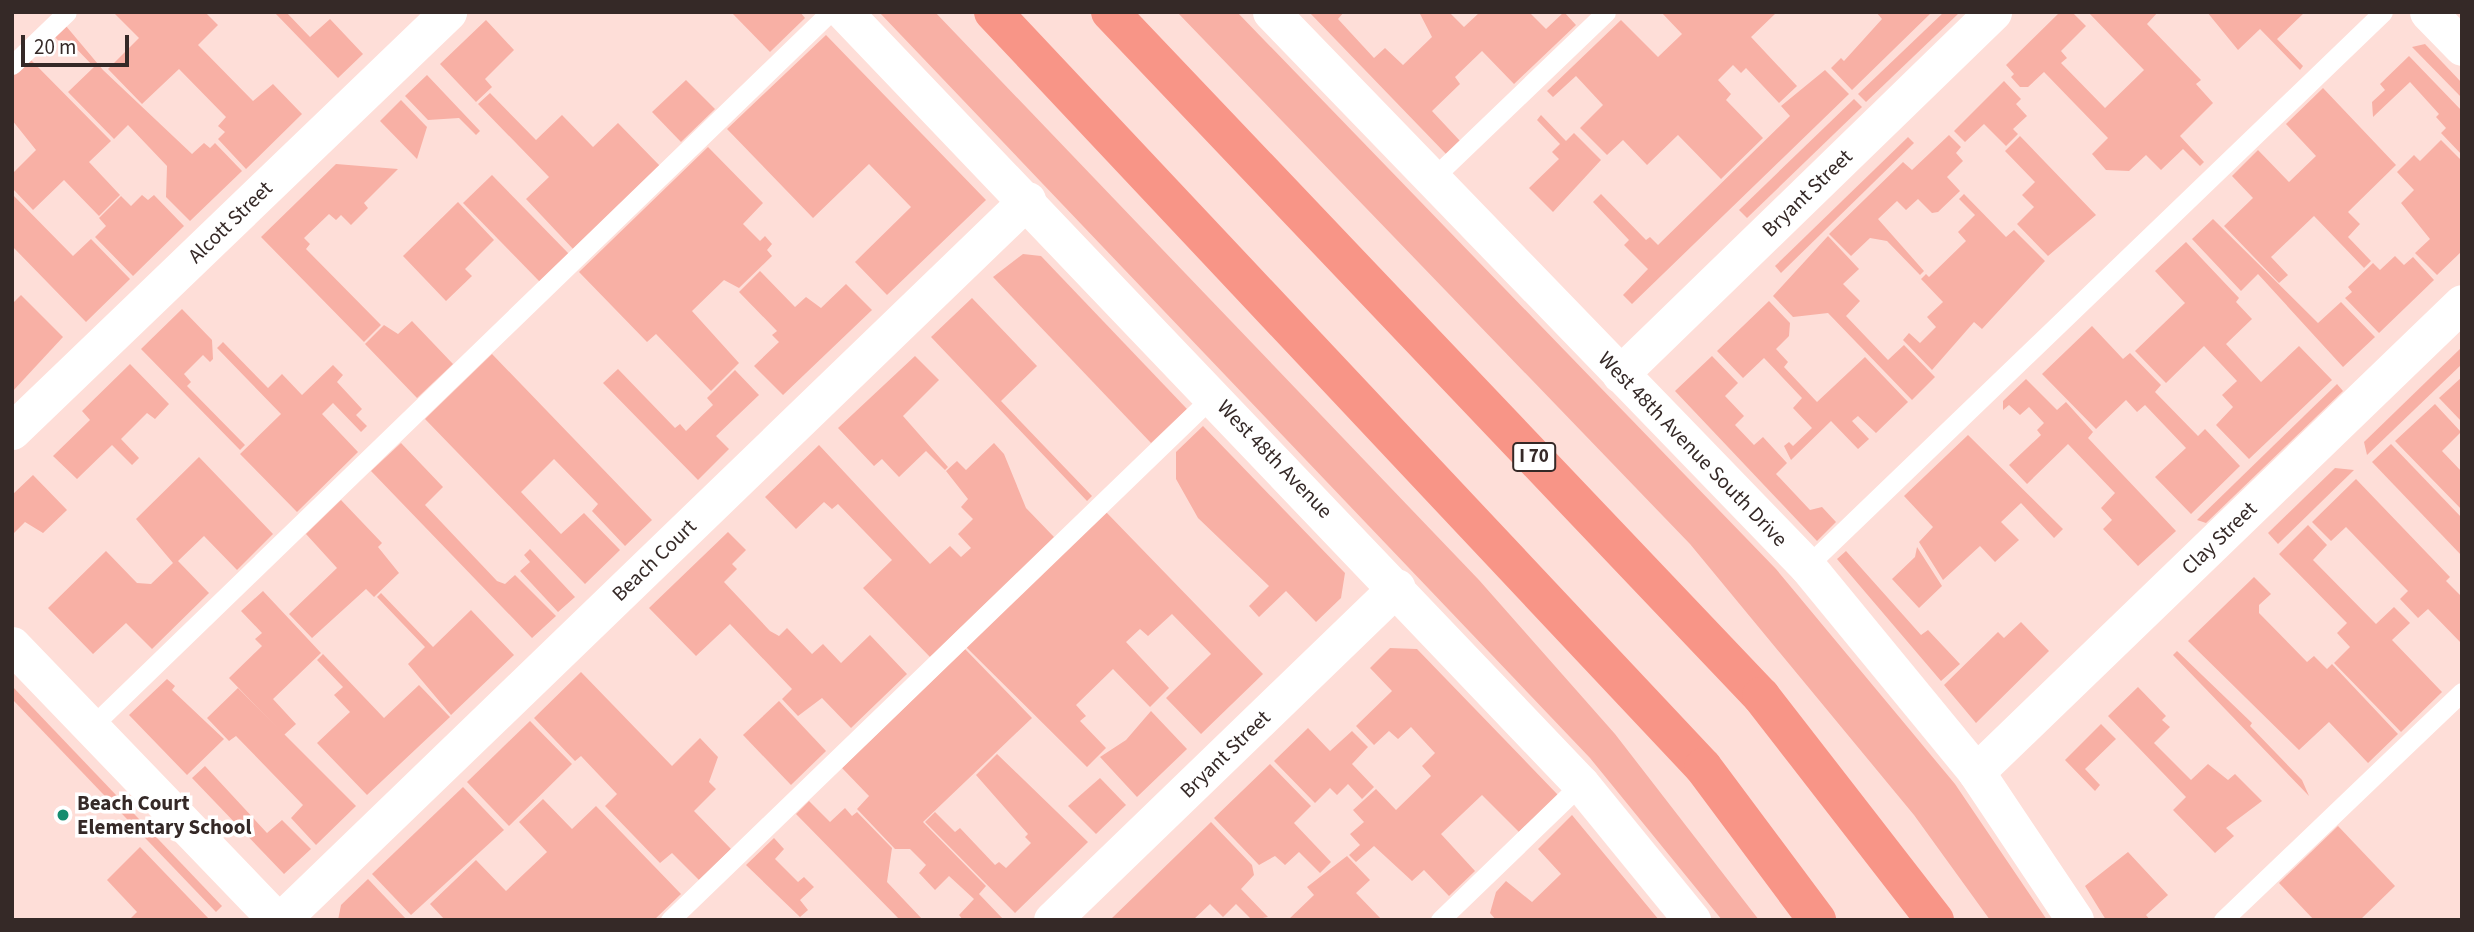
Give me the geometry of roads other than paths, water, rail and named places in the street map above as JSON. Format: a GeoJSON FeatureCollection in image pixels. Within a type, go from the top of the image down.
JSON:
{"type":"FeatureCollection","features":[{"type":"Feature","properties":{"kind":"highway"},"geometry":{"type":"LineString","coordinates":[[993,12],[1703,767],[1817,920]]}},
{"type":"Feature","properties":{"kind":"highway","name":"I 70"},"geometry":{"type":"LineString","coordinates":[[1110,12],[1761,696],[1935,920]]}},
{"type":"Feature","properties":{"kind":"street","name":"Alcott Street"},"geometry":{"type":"LineString","coordinates":[[12,431],[448,12]]}},
{"type":"Feature","properties":{"kind":"street","name":"West 48th Avenue"},"geometry":{"type":"LineString","coordinates":[[844,12],[1397,587],[1581,784],[1692,920]]}},
{"type":"Feature","properties":{"kind":"street","name":"West 48th Avenue South Drive"},"geometry":{"type":"LineString","coordinates":[[1271,12],[1807,566],[1976,772],[2075,920]]}},
{"type":"Feature","properties":{"kind":"street","name":"Bryant Street"},"geometry":{"type":"LineString","coordinates":[[1620,374],[1993,12]]}},
{"type":"Feature","properties":{"kind":"street"},"geometry":{"type":"LineString","coordinates":[[2428,12],[2462,47]]}},
{"type":"Feature","properties":{"kind":"street","name":"Beach Court"},"geometry":{"type":"LineString","coordinates":[[279,920],[1027,200]]}},
{"type":"Feature","properties":{"kind":"street","name":"Clay Street"},"geometry":{"type":"LineString","coordinates":[[1976,772],[2462,303]]}},
{"type":"Feature","properties":{"kind":"street","name":"Bryant Street"},"geometry":{"type":"LineString","coordinates":[[1052,920],[1397,587]]}},
{"type":"Feature","properties":{"kind":"street"},"geometry":{"type":"LineString","coordinates":[[12,645],[279,920]]}},
{"type":"Feature","properties":{"kind":"lane"},"geometry":{"type":"LineString","coordinates":[[12,65],[67,12]]}},
{"type":"Feature","properties":{"kind":"lane"},"geometry":{"type":"LineString","coordinates":[[91,727],[830,12]]}},
{"type":"Feature","properties":{"kind":"lane"},"geometry":{"type":"LineString","coordinates":[[1432,179],[1606,12]]}},
{"type":"Feature","properties":{"kind":"lane"},"geometry":{"type":"LineString","coordinates":[[1807,566],[2383,12]]}},
{"type":"Feature","properties":{"kind":"lane"},"geometry":{"type":"LineString","coordinates":[[670,920],[1213,395]]}},
{"type":"Feature","properties":{"kind":"lane"},"geometry":{"type":"LineString","coordinates":[[2222,920],[2462,692]]}},
{"type":"Feature","properties":{"kind":"lane"},"geometry":{"type":"LineString","coordinates":[[1440,920],[1581,784]]}},
{"type":"Feature","properties":{"kind":"place","name":"Beach Court Elementary School"},"geometry":{"type":"Point","coordinates":[63,815]}}]}
